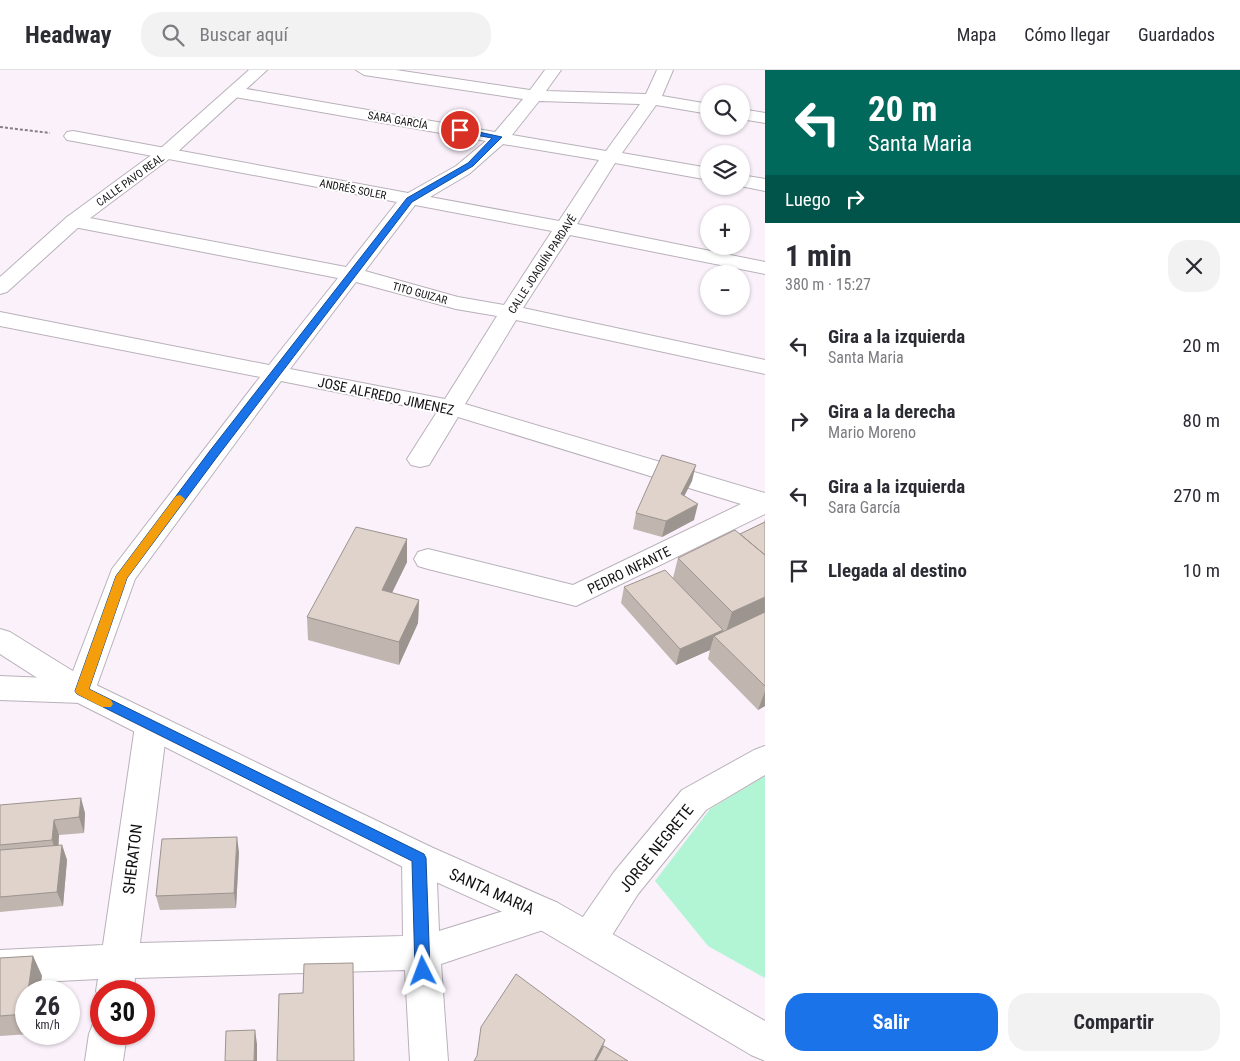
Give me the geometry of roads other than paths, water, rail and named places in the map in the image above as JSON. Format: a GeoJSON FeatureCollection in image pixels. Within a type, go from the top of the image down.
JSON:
{"type":"FeatureCollection","features":[{"type":"Feature","properties":{"kind":"street","name":"CALLE PAVO REAL"},"geometry":{"type":"LineString","coordinates":[[0,288],[74,221],[167,152],[259,70]]}},
{"type":"Feature","properties":{"kind":"street"},"geometry":{"type":"LineString","coordinates":[[364,70],[535,96],[652,99],[700,107]]}},
{"type":"Feature","properties":{"kind":"street"},"geometry":{"type":"LineString","coordinates":[[0,688],[82,691],[122,576],[275,373],[410,200],[470,164],[498,137],[535,96],[553,70]]}},
{"type":"Feature","properties":{"kind":"street","name":"CALLE JOAQUÍN PARDAVÉ"},"geometry":{"type":"LineString","coordinates":[[420,459],[510,312],[612,156],[652,99],[665,70]]}},
{"type":"Feature","properties":{"kind":"street","name":"SARA GARCÍA"},"geometry":{"type":"LineString","coordinates":[[235,92],[700,172]]}},
{"type":"Feature","properties":{"kind":"street"},"geometry":{"type":"LineString","coordinates":[[750,116],[765,118]]}},
{"type":"Feature","properties":{"kind":"street","name":"ANDRÉS SOLER"},"geometry":{"type":"LineString","coordinates":[[72,136],[167,152],[765,268]]}},
{"type":"Feature","properties":{"kind":"street"},"geometry":{"type":"LineString","coordinates":[[750,182],[765,185]]}},
{"type":"Feature","properties":{"kind":"street","name":"TITO GUIZAR"},"geometry":{"type":"LineString","coordinates":[[74,221],[351,274],[456,303],[510,312],[765,367]]}},
{"type":"Feature","properties":{"kind":"street","name":"JOSE ALFREDO JIMENEZ"},"geometry":{"type":"LineString","coordinates":[[0,319],[452,408],[765,502]]}},
{"type":"Feature","properties":{"kind":"street","name":"PEDRO INFANTE"},"geometry":{"type":"LineString","coordinates":[[428,560],[576,596],[765,502]]}},
{"type":"Feature","properties":{"kind":"street","name":"SANTA MARIA"},"geometry":{"type":"LineString","coordinates":[[0,640],[82,691],[151,726],[418,858],[545,914],[765,1042]]}},
{"type":"Feature","properties":{"kind":"street","name":"SHERATON"},"geometry":{"type":"LineString","coordinates":[[117,976],[151,726]]}},
{"type":"Feature","properties":{"kind":"street","name":"JORGE NEGRETE"},"geometry":{"type":"LineString","coordinates":[[588,938],[626,883],[694,800],[765,759]]}},
{"type":"Feature","properties":{"kind":"street"},"geometry":{"type":"LineString","coordinates":[[418,858],[429,1061]]}},
{"type":"Feature","properties":{"kind":"street"},"geometry":{"type":"LineString","coordinates":[[0,967],[117,976],[422,953],[545,914]]}},
{"type":"Feature","properties":{"kind":"street"},"geometry":{"type":"LineString","coordinates":[[104,1061],[106,1045]]}}]}
